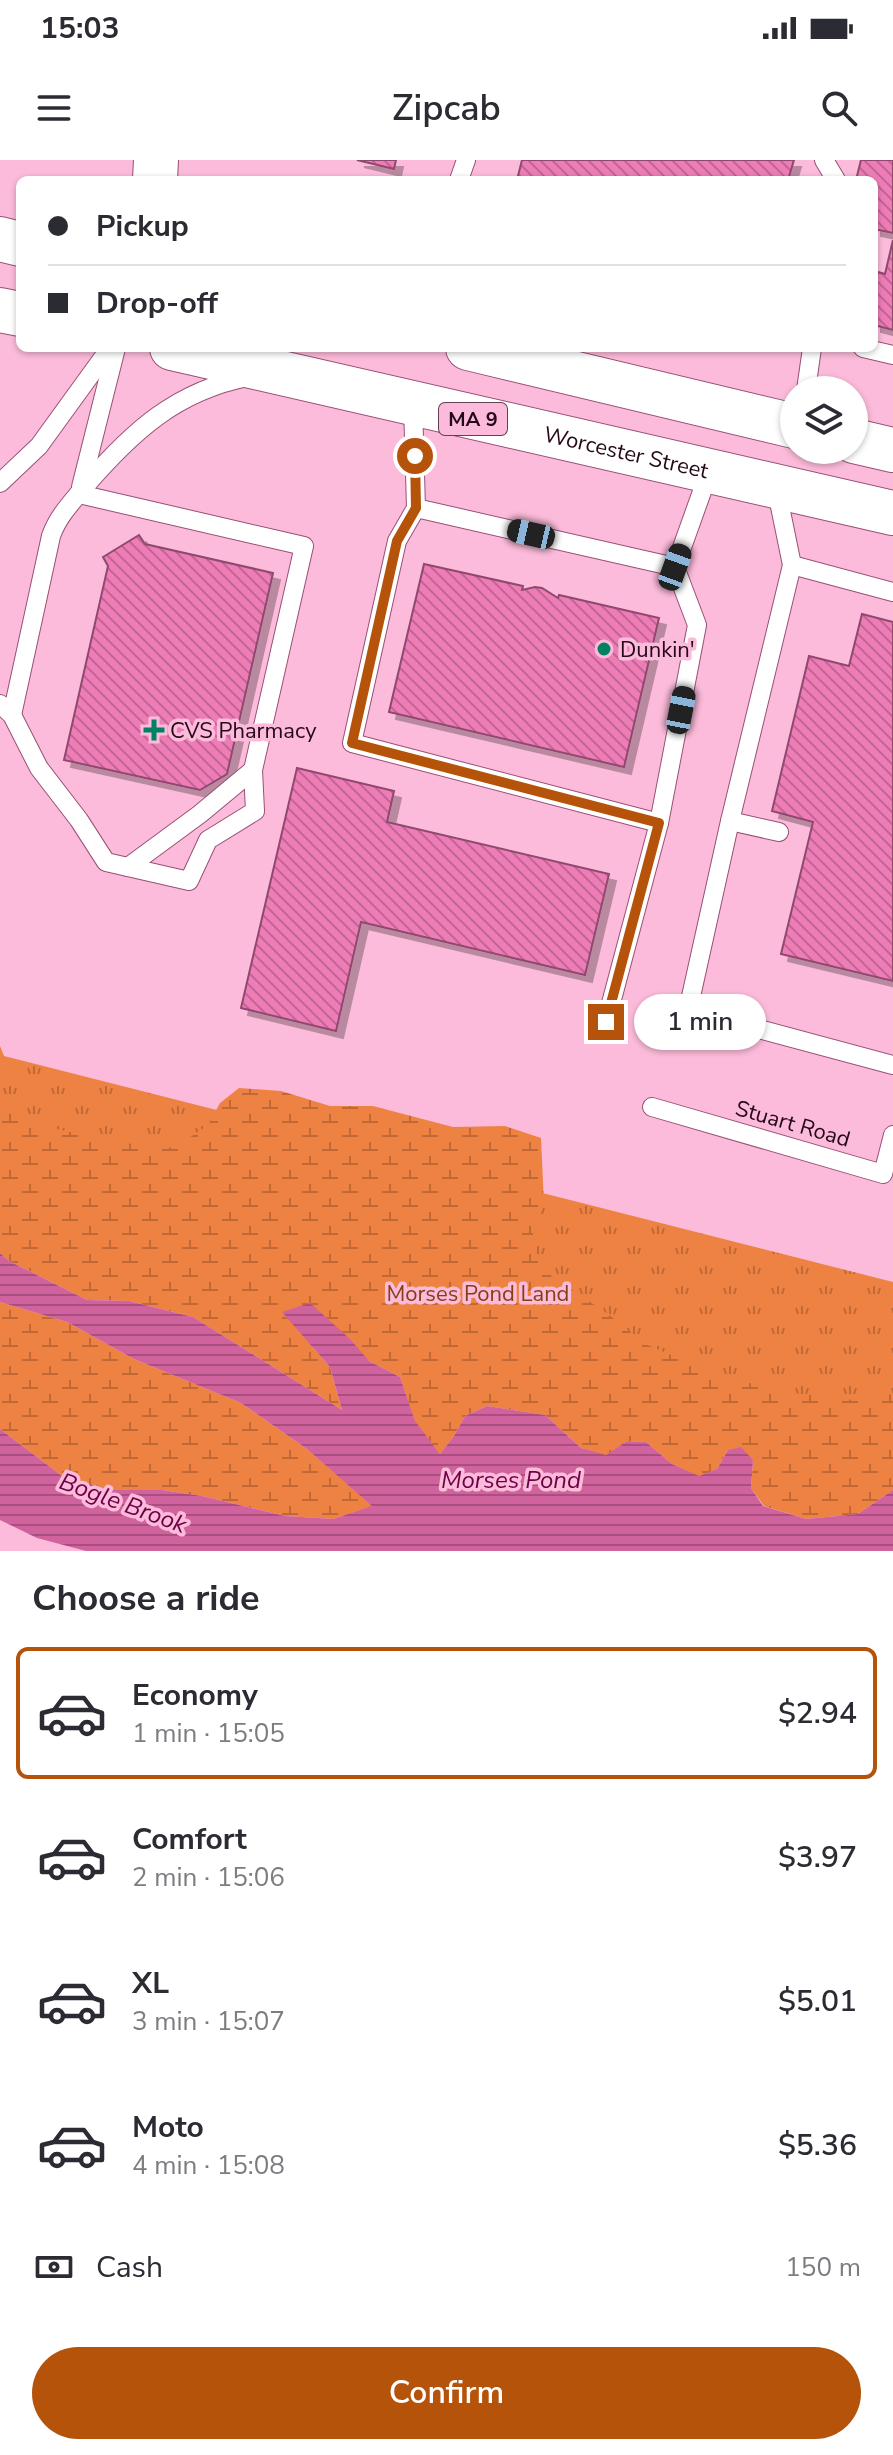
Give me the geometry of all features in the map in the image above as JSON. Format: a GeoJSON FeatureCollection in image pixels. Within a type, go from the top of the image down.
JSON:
{"type":"FeatureCollection","features":[{"type":"Feature","properties":{"kind":"main road","name":"Worcester Street"},"geometry":{"type":"LineString","coordinates":[[189,352],[893,513]]}},
{"type":"Feature","properties":{"kind":"main road"},"geometry":{"type":"LineString","coordinates":[[485,352],[780,423]]}},
{"type":"Feature","properties":{"kind":"main road"},"geometry":{"type":"LineString","coordinates":[[868,444],[893,450]]}},
{"type":"Feature","properties":{"kind":"lane"},"geometry":{"type":"LineString","coordinates":[[0,483],[39,446],[110,352]]}},
{"type":"Feature","properties":{"kind":"lane"},"geometry":{"type":"LineString","coordinates":[[79,494],[112,352]]}},
{"type":"Feature","properties":{"kind":"lane"},"geometry":{"type":"LineString","coordinates":[[808,376],[811,352]]}},
{"type":"Feature","properties":{"kind":"lane"},"geometry":{"type":"LineString","coordinates":[[79,494],[304,546],[253,770],[255,811],[208,840],[189,881],[106,862],[39,768],[6,709],[58,518],[79,494],[125,442],[167,409],[207,388],[230,381],[284,374]]}},
{"type":"Feature","properties":{"kind":"lane"},"geometry":{"type":"LineString","coordinates":[[413,404],[416,508],[397,541],[352,743],[659,823]]}},
{"type":"Feature","properties":{"kind":"lane"},"geometry":{"type":"LineString","coordinates":[[606,1022],[659,823],[697,625],[675,567],[709,472]]}},
{"type":"Feature","properties":{"kind":"lane"},"geometry":{"type":"LineString","coordinates":[[776,487],[792,565],[688,1010],[893,1065]]}},
{"type":"Feature","properties":{"kind":"lane"},"geometry":{"type":"LineString","coordinates":[[416,508],[675,567]]}},
{"type":"Feature","properties":{"kind":"lane"},"geometry":{"type":"LineString","coordinates":[[792,565],[893,592]]}},
{"type":"Feature","properties":{"kind":"lane"},"geometry":{"type":"LineString","coordinates":[[128,867],[253,770]]}},
{"type":"Feature","properties":{"kind":"lane"},"geometry":{"type":"LineString","coordinates":[[730,821],[779,832]]}},
{"type":"Feature","properties":{"kind":"lane","name":"Stuart Road"},"geometry":{"type":"LineString","coordinates":[[652,1107],[883,1174],[893,1135]]}},
{"type":"Feature","properties":{"kind":"green space","name":"Morses Pond Land"},"geometry":{"type":"Polygon","coordinates":[[[0,1046],[4,1056],[893,1282],[893,1490],[193,1317],[0,1253],[0,1046]]]}},
{"type":"Feature","properties":{"kind":"green space","name":"Morses Pond Land"},"geometry":{"type":"Polygon","coordinates":[[[239,1088],[281,1091],[330,1106],[373,1106],[453,1127],[505,1126],[541,1138],[544,1204],[531,1240],[544,1271],[608,1314],[643,1343],[718,1375],[784,1392],[872,1402],[893,1393],[893,1490],[858,1514],[806,1519],[764,1506],[751,1488],[753,1460],[728,1450],[717,1469],[699,1477],[672,1464],[646,1442],[627,1441],[606,1456],[581,1448],[545,1415],[487,1406],[465,1416],[440,1454],[415,1422],[400,1377],[369,1361],[310,1303],[283,1313],[330,1367],[342,1410],[193,1317],[129,1301],[87,1300],[9,1261],[0,1253],[0,1106],[21,1121],[115,1142],[174,1148],[208,1125],[220,1103],[239,1088]]]}},
{"type":"Feature","properties":{"kind":"green space"},"geometry":{"type":"Polygon","coordinates":[[[0,1302],[67,1322],[134,1359],[241,1403],[307,1449],[373,1506],[333,1519],[285,1516],[202,1496],[162,1490],[111,1490],[62,1476],[0,1429],[0,1302]]]}},
{"type":"Feature","properties":{"kind":"water","name":"Morses Pond"},"geometry":{"type":"Polygon","coordinates":[[[0,1253],[9,1261],[87,1300],[129,1301],[193,1317],[342,1410],[330,1367],[282,1312],[310,1303],[369,1361],[400,1377],[415,1421],[440,1454],[465,1416],[487,1406],[545,1415],[581,1448],[606,1455],[627,1441],[646,1442],[672,1464],[699,1476],[717,1469],[728,1450],[741,1447],[753,1460],[751,1488],[763,1506],[806,1519],[858,1514],[893,1490],[893,1551],[86,1551],[37,1538],[0,1520],[0,1429],[62,1476],[111,1490],[162,1490],[202,1496],[285,1516],[333,1519],[372,1506],[307,1449],[241,1403],[134,1359],[67,1322],[0,1302],[0,1253]]]}},
{"type":"Feature","properties":{"kind":"building"},"geometry":{"type":"Polygon","coordinates":[[[357,160],[396,160],[394,169],[357,160]]]}},
{"type":"Feature","properties":{"kind":"building"},"geometry":{"type":"Polygon","coordinates":[[[522,160],[794,160],[789,176],[518,176],[522,160]]]}},
{"type":"Feature","properties":{"kind":"building"},"geometry":{"type":"Polygon","coordinates":[[[861,160],[893,160],[893,233],[878,230],[878,176],[857,176],[861,160]]]}},
{"type":"Feature","properties":{"kind":"building"},"geometry":{"type":"Polygon","coordinates":[[[893,240],[893,330],[878,326],[878,272],[885,274],[893,240]]]}},
{"type":"Feature","properties":{"kind":"building","name":"CVS Pharmacy"},"geometry":{"type":"Polygon","coordinates":[[[139,535],[145,544],[273,573],[227,774],[200,790],[64,760],[108,566],[103,557],[139,535]]]}},
{"type":"Feature","properties":{"kind":"building"},"geometry":{"type":"Polygon","coordinates":[[[424,564],[523,586],[522,590],[542,588],[558,598],[559,595],[659,618],[624,767],[389,712],[424,564]]]}},
{"type":"Feature","properties":{"kind":"building"},"geometry":{"type":"Polygon","coordinates":[[[862,614],[893,622],[893,981],[781,954],[813,822],[772,811],[809,656],[849,666],[862,614]]]}},
{"type":"Feature","properties":{"kind":"building"},"geometry":{"type":"Polygon","coordinates":[[[297,768],[394,791],[387,822],[609,874],[585,975],[361,922],[336,1031],[241,1008],[297,768]]]}},
{"type":"Feature","properties":{"kind":"place","name":"Dunkin'"},"geometry":{"type":"Point","coordinates":[604,649]}},
{"type":"Feature","properties":{"kind":"place","name":"CVS Pharmacy"},"geometry":{"type":"Point","coordinates":[154,730]}},
{"type":"Feature","properties":{"kind":"route"},"geometry":{"type":"LineString","coordinates":[[415,456],[416,508],[397,541],[352,743],[659,823],[606,1022]]}},
{"type":"Feature","properties":{"kind":"water label","name":"Bogle Brook"},"geometry":{"type":"Point","coordinates":[123,1503]}}]}
